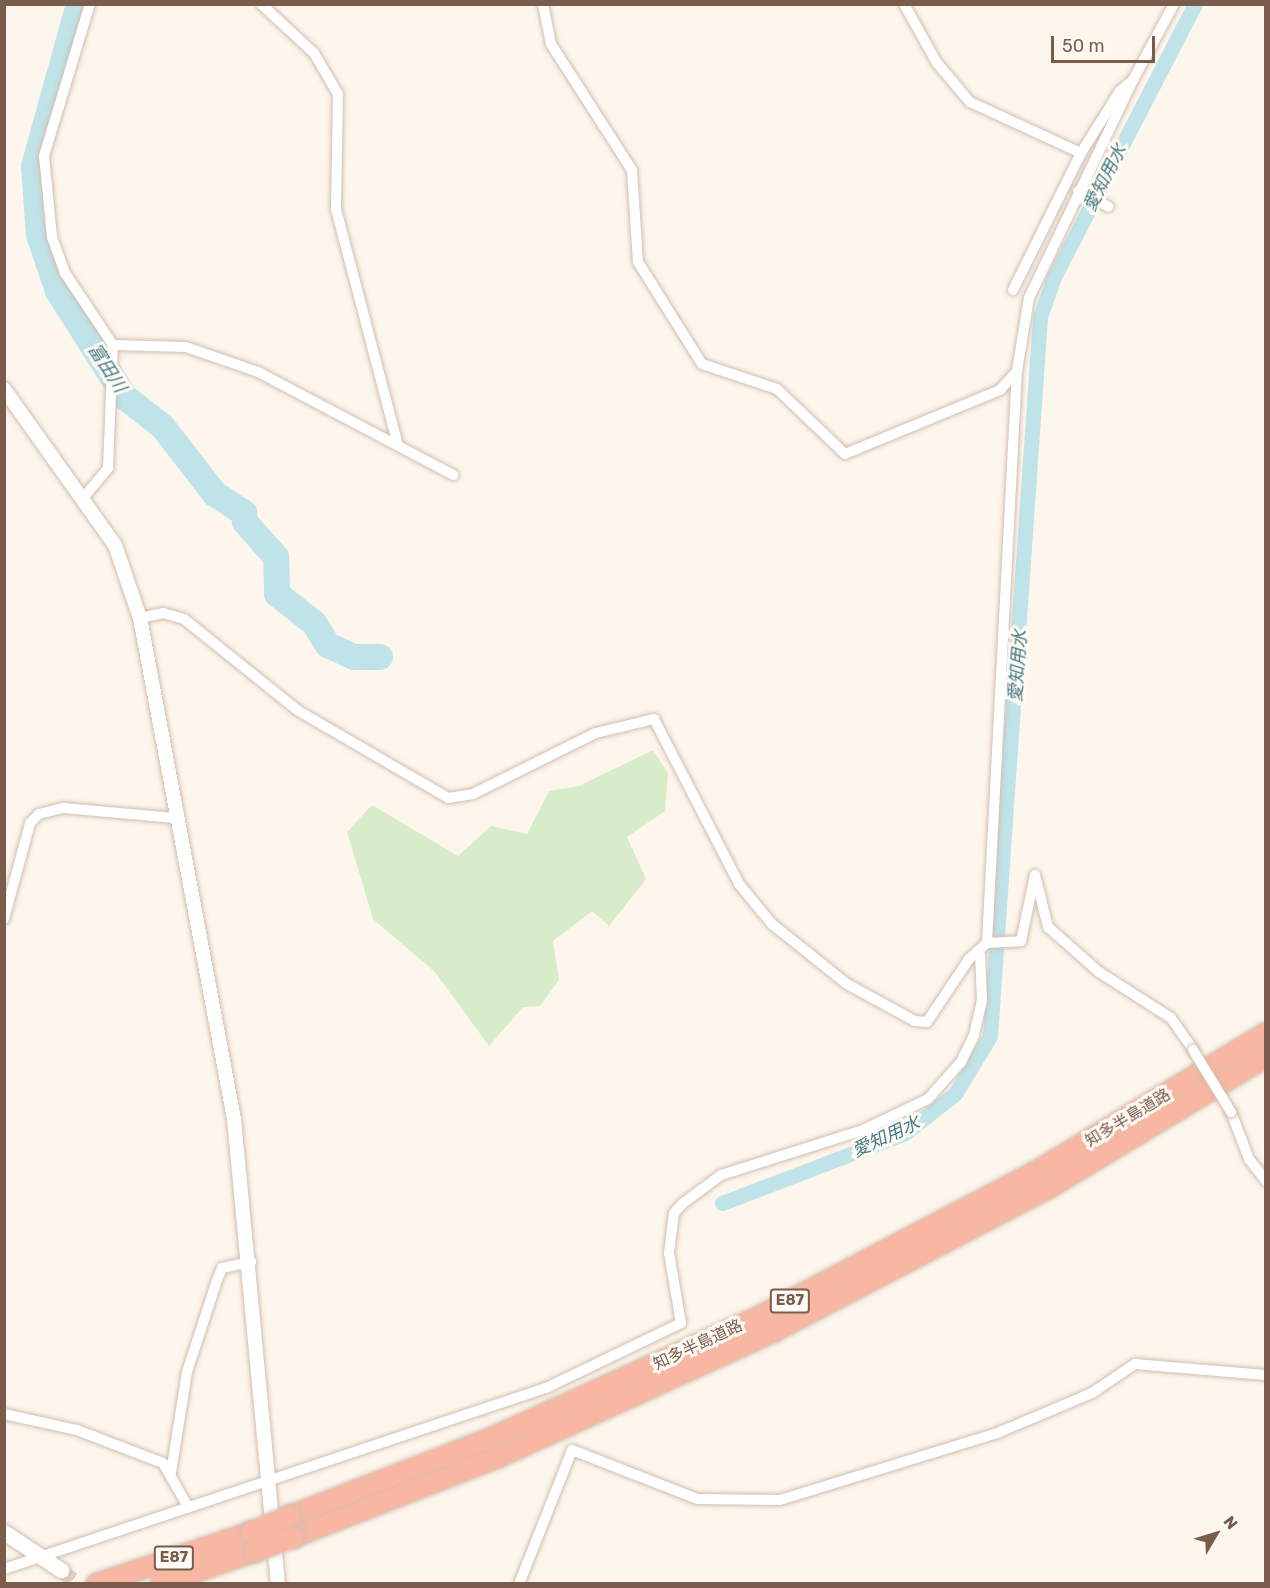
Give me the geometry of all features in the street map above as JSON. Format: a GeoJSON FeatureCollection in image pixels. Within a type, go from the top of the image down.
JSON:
{"type":"FeatureCollection","features":[{"type":"Feature","properties":{"kind":"highway","name":"知多半島道路"},"geometry":{"type":"LineString","coordinates":[[161,1584],[253,1541],[290,1516],[490,1438],[766,1313],[1042,1168],[1266,1033]]}},
{"type":"Feature","properties":{"kind":"highway","name":"知多半島道路"},"geometry":{"type":"LineString","coordinates":[[96,1584],[253,1541],[294,1537],[499,1457],[775,1331],[1052,1186],[1266,1057]]}},
{"type":"Feature","properties":{"kind":"main road"},"geometry":{"type":"LineString","coordinates":[[4,1532],[61,1570]]}},
{"type":"Feature","properties":{"kind":"street"},"geometry":{"type":"LineString","coordinates":[[84,497],[108,468],[113,345],[65,273],[52,237],[46,191],[51,124],[90,4]]}},
{"type":"Feature","properties":{"kind":"street"},"geometry":{"type":"LineString","coordinates":[[261,4],[314,53],[331,73],[338,94],[336,210],[397,442]]}},
{"type":"Feature","properties":{"kind":"street"},"geometry":{"type":"LineString","coordinates":[[543,4],[550,44],[632,170],[638,262],[702,364],[777,389],[845,454],[1000,390],[1017,371]]}},
{"type":"Feature","properties":{"kind":"street"},"geometry":{"type":"LineString","coordinates":[[904,4],[937,63],[970,102],[1081,153]]}},
{"type":"Feature","properties":{"kind":"street"},"geometry":{"type":"LineString","coordinates":[[140,618],[163,613],[184,619],[297,710],[448,798],[473,794],[596,733],[654,719],[739,884],[772,924],[847,984],[915,1021],[927,1022],[969,959],[980,954],[987,943],[1017,371],[1029,298],[1078,191],[1174,4]]}},
{"type":"Feature","properties":{"kind":"street"},"geometry":{"type":"LineString","coordinates":[[1013,290],[1081,153],[1120,91],[1133,80]]}},
{"type":"Feature","properties":{"kind":"street"},"geometry":{"type":"LineString","coordinates":[[1078,191],[1108,206]]}},
{"type":"Feature","properties":{"kind":"street"},"geometry":{"type":"LineString","coordinates":[[113,345],[196,350],[258,372],[397,442],[453,475]]}},
{"type":"Feature","properties":{"kind":"street"},"geometry":{"type":"LineString","coordinates":[[4,389],[84,497],[115,545],[140,618],[234,1119],[251,1262],[278,1584]]}},
{"type":"Feature","properties":{"kind":"street"},"geometry":{"type":"LineString","coordinates":[[4,919],[30,823],[39,814],[63,808],[176,818]]}},
{"type":"Feature","properties":{"kind":"street"},"geometry":{"type":"LineString","coordinates":[[987,943],[1016,943],[1021,940],[1035,875],[1048,927],[1100,972],[1171,1018],[1231,1112],[1249,1159],[1266,1181]]}},
{"type":"Feature","properties":{"kind":"street"},"geometry":{"type":"LineString","coordinates":[[4,1569],[38,1555],[269,1482],[546,1388],[681,1323],[669,1252],[674,1213],[721,1175],[863,1130],[928,1099],[961,1062],[974,1035],[982,999],[980,954]]}},
{"type":"Feature","properties":{"kind":"street"},"geometry":{"type":"LineString","coordinates":[[171,1473],[187,1372],[217,1280],[222,1268],[251,1262]]}},
{"type":"Feature","properties":{"kind":"street"},"geometry":{"type":"LineString","coordinates":[[519,1584],[572,1450],[698,1499],[780,1500],[995,1434],[1092,1394],[1135,1364],[1266,1375]]}},
{"type":"Feature","properties":{"kind":"street"},"geometry":{"type":"LineString","coordinates":[[4,1414],[77,1430],[163,1463],[171,1473],[188,1507]]}},
{"type":"Feature","properties":{"kind":"green space"},"geometry":{"type":"Polygon","coordinates":[[[653,750],[668,773],[665,811],[627,837],[646,879],[609,926],[592,911],[553,941],[559,980],[540,1006],[523,1007],[489,1046],[435,972],[373,919],[347,832],[372,805],[458,856],[491,826],[527,834],[549,791],[579,786],[653,750]]]}},
{"type":"Feature","properties":{"kind":"waterway","name":"富田川"},"geometry":{"type":"LineString","coordinates":[[79,4],[34,166],[39,235],[58,291],[125,397],[163,427],[215,494],[244,513],[245,522],[276,557],[277,594],[314,623],[328,645],[354,657],[380,657]]}},
{"type":"Feature","properties":{"kind":"waterway","name":"愛知用水"},"geometry":{"type":"LineString","coordinates":[[722,1203],[905,1133],[955,1094],[990,1036],[1040,317],[1054,277],[1195,4]]}},
{"type":"Feature","properties":{"kind":"tunnel"},"geometry":{"type":"LineString","coordinates":[[61,1570],[78,1584]]}}]}
